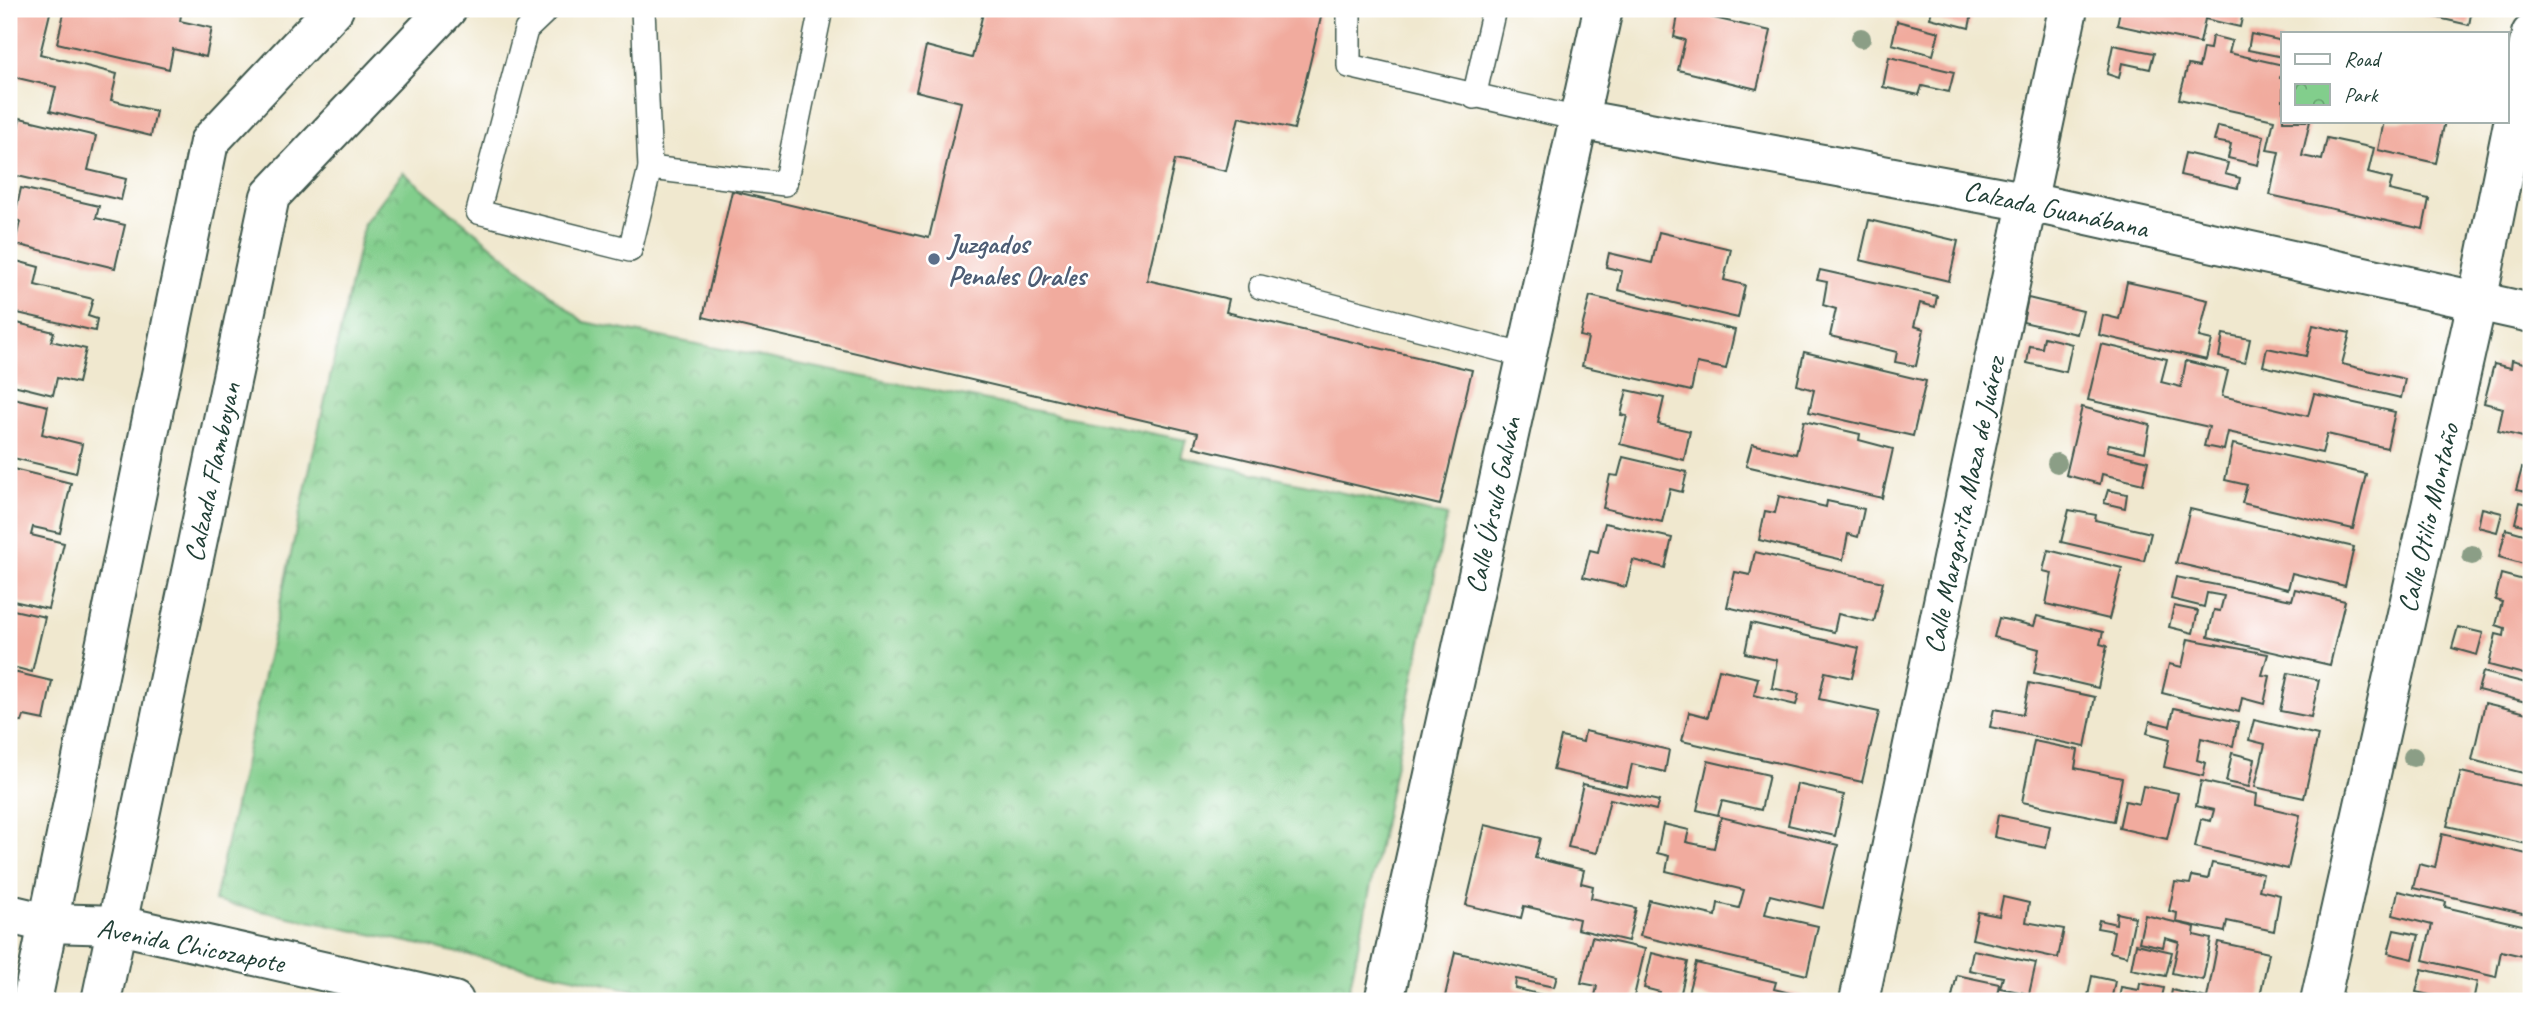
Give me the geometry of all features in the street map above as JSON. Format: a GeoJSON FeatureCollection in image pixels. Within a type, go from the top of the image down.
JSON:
{"type":"FeatureCollection","features":[{"type":"Feature","properties":{"kind":"street"},"geometry":{"type":"LineString","coordinates":[[32,1001],[209,142],[334,9]]}},
{"type":"Feature","properties":{"kind":"street","name":"Calzada Flamboyan"},"geometry":{"type":"LineString","coordinates":[[101,1001],[270,196],[447,9]]}},
{"type":"Feature","properties":{"kind":"street","name":"Calle Úrsulo Galván"},"geometry":{"type":"LineString","coordinates":[[1384,1001],[1603,9]]}},
{"type":"Feature","properties":{"kind":"street","name":"Calle Margarita Maza de Juárez"},"geometry":{"type":"LineString","coordinates":[[1859,1001],[2068,9]]}},
{"type":"Feature","properties":{"kind":"street","name":"Calle Otilio Montaño"},"geometry":{"type":"LineString","coordinates":[[2320,1001],[2477,302],[2531,34]]}},
{"type":"Feature","properties":{"kind":"street","name":"Calzada Guanábana"},"geometry":{"type":"LineString","coordinates":[[1578,119],[2029,202],[2531,313]]}},
{"type":"Feature","properties":{"kind":"street","name":"Avenida Chicozapote"},"geometry":{"type":"LineString","coordinates":[[9,914],[47,923],[118,925],[454,1001]]}},
{"type":"Feature","properties":{"kind":"street"},"geometry":{"type":"LineString","coordinates":[[9,1000],[15,1001]]}},
{"type":"Feature","properties":{"kind":"lane"},"geometry":{"type":"LineString","coordinates":[[548,9],[526,30],[478,212],[630,250],[650,168],[643,9]]}},
{"type":"Feature","properties":{"kind":"lane"},"geometry":{"type":"LineString","coordinates":[[650,168],[785,184],[821,9]]}},
{"type":"Feature","properties":{"kind":"lane"},"geometry":{"type":"LineString","coordinates":[[1349,9],[1349,66],[1578,119]]}},
{"type":"Feature","properties":{"kind":"lane"},"geometry":{"type":"LineString","coordinates":[[1474,97],[1494,9]]}},
{"type":"Feature","properties":{"kind":"lane"},"geometry":{"type":"LineString","coordinates":[[1260,287],[1526,356]]}},
{"type":"Feature","properties":{"kind":"green space"},"geometry":{"type":"Polygon","coordinates":[[[403,172],[584,322],[1186,440],[1181,457],[1447,516],[1347,1001],[686,1001],[214,901],[364,224],[403,172]]]}},
{"type":"Feature","properties":{"kind":"building"},"geometry":{"type":"Polygon","coordinates":[[[9,9],[51,9],[40,54],[117,74],[111,100],[156,111],[151,136],[50,111],[56,87],[9,76],[9,54],[15,33],[9,32],[9,9]]]}},
{"type":"Feature","properties":{"kind":"building"},"geometry":{"type":"Polygon","coordinates":[[[65,9],[154,9],[181,15],[180,21],[212,28],[206,57],[173,49],[169,69],[57,43],[65,9]]]}},
{"type":"Feature","properties":{"kind":"building","name":"Juzgados Penales Orales"},"geometry":{"type":"Polygon","coordinates":[[[984,9],[1323,9],[1294,129],[1239,117],[1226,171],[1175,160],[1147,280],[1229,299],[1226,312],[1472,370],[1440,505],[1194,447],[1198,433],[703,317],[732,191],[929,238],[961,102],[916,91],[926,46],[972,58],[984,9]]]}},
{"type":"Feature","properties":{"kind":"building"},"geometry":{"type":"Polygon","coordinates":[[[1932,9],[1973,9],[1969,28],[1930,18],[1932,9]]]}},
{"type":"Feature","properties":{"kind":"building"},"geometry":{"type":"Polygon","coordinates":[[[2128,9],[2244,9],[2240,27],[2205,19],[2200,43],[2117,25],[2120,10],[2127,12],[2128,9]]]}},
{"type":"Feature","properties":{"kind":"building"},"geometry":{"type":"Polygon","coordinates":[[[2400,9],[2472,9],[2469,25],[2400,9]]]}},
{"type":"Feature","properties":{"kind":"building"},"geometry":{"type":"Polygon","coordinates":[[[1679,10],[1771,31],[1757,89],[1678,70],[1685,40],[1674,37],[1679,10]]]}},
{"type":"Feature","properties":{"kind":"building"},"geometry":{"type":"Polygon","coordinates":[[[1897,21],[1939,32],[1933,55],[1892,44],[1897,21]]]}},
{"type":"Feature","properties":{"kind":"building"},"geometry":{"type":"Polygon","coordinates":[[[2251,34],[2281,41],[2281,57],[2248,50],[2251,34]]]}},
{"type":"Feature","properties":{"kind":"building"},"geometry":{"type":"Polygon","coordinates":[[[2212,36],[2232,41],[2229,53],[2281,65],[2281,122],[2310,122],[2302,156],[2322,160],[2327,138],[2374,148],[2368,173],[2392,179],[2389,190],[2429,199],[2423,229],[2270,195],[2279,152],[2267,150],[2274,120],[2179,99],[2188,65],[2199,67],[2203,48],[2210,49],[2212,36]]]}},
{"type":"Feature","properties":{"kind":"building"},"geometry":{"type":"Polygon","coordinates":[[[2113,45],[2154,53],[2150,69],[2122,63],[2119,78],[2107,74],[2113,45]]]}},
{"type":"Feature","properties":{"kind":"building"},"geometry":{"type":"Polygon","coordinates":[[[1889,57],[1954,72],[1949,92],[1922,86],[1919,95],[1883,87],[1889,57]]]}},
{"type":"Feature","properties":{"kind":"building"},"geometry":{"type":"Polygon","coordinates":[[[20,118],[96,136],[88,170],[126,179],[121,200],[9,174],[20,118]]]}},
{"type":"Feature","properties":{"kind":"building"},"geometry":{"type":"Polygon","coordinates":[[[2384,122],[2445,122],[2436,163],[2378,150],[2384,122]]]}},
{"type":"Feature","properties":{"kind":"building"},"geometry":{"type":"Polygon","coordinates":[[[2218,126],[2264,136],[2258,165],[2228,158],[2231,144],[2214,141],[2218,126]]]}},
{"type":"Feature","properties":{"kind":"building"},"geometry":{"type":"Polygon","coordinates":[[[2185,153],[2228,163],[2225,174],[2240,178],[2238,188],[2180,175],[2185,153]]]}},
{"type":"Feature","properties":{"kind":"building"},"geometry":{"type":"Polygon","coordinates":[[[21,188],[99,206],[96,218],[125,225],[115,268],[15,244],[20,221],[14,220],[21,188]]]}},
{"type":"Feature","properties":{"kind":"building"},"geometry":{"type":"Polygon","coordinates":[[[1869,220],[1958,241],[1949,281],[1860,260],[1869,220]]]}},
{"type":"Feature","properties":{"kind":"building"},"geometry":{"type":"Polygon","coordinates":[[[1659,232],[1731,249],[1724,280],[1745,285],[1738,318],[1618,290],[1622,271],[1606,267],[1609,253],[1652,263],[1659,232]]]}},
{"type":"Feature","properties":{"kind":"building"},"geometry":{"type":"Polygon","coordinates":[[[9,259],[39,267],[35,285],[93,299],[88,316],[97,319],[95,331],[9,311],[9,259]]]}},
{"type":"Feature","properties":{"kind":"building"},"geometry":{"type":"Polygon","coordinates":[[[1820,270],[1937,296],[1935,307],[1920,303],[1914,326],[1924,329],[1916,366],[1895,362],[1897,352],[1830,336],[1836,309],[1823,305],[1827,282],[1817,280],[1820,270]]]}},
{"type":"Feature","properties":{"kind":"building"},"geometry":{"type":"Polygon","coordinates":[[[2127,282],[2208,300],[2199,337],[2212,340],[2207,360],[2099,335],[2103,315],[2119,319],[2127,282]]]}},
{"type":"Feature","properties":{"kind":"building"},"geometry":{"type":"Polygon","coordinates":[[[1590,296],[1735,330],[1726,369],[1697,363],[1691,391],[1582,366],[1588,338],[1580,336],[1590,296]]]}},
{"type":"Feature","properties":{"kind":"building"},"geometry":{"type":"Polygon","coordinates":[[[2028,298],[2083,311],[2077,334],[2023,322],[2028,298]]]}},
{"type":"Feature","properties":{"kind":"building"},"geometry":{"type":"Polygon","coordinates":[[[9,321],[54,332],[51,341],[86,349],[78,383],[57,378],[53,395],[9,384],[9,321]]]}},
{"type":"Feature","properties":{"kind":"building"},"geometry":{"type":"Polygon","coordinates":[[[2313,325],[2350,333],[2342,364],[2405,379],[2401,398],[2263,366],[2267,348],[2306,356],[2313,325]]]}},
{"type":"Feature","properties":{"kind":"building"},"geometry":{"type":"Polygon","coordinates":[[[2223,334],[2250,339],[2245,363],[2219,357],[2223,334]]]}},
{"type":"Feature","properties":{"kind":"building"},"geometry":{"type":"Polygon","coordinates":[[[2044,337],[2072,344],[2066,372],[2027,363],[2030,346],[2042,348],[2044,337]]]}},
{"type":"Feature","properties":{"kind":"building"},"geometry":{"type":"Polygon","coordinates":[[[2101,344],[2167,359],[2161,382],[2181,387],[2186,361],[2228,371],[2222,396],[2308,416],[2314,394],[2395,412],[2387,448],[2327,434],[2322,453],[2228,432],[2224,450],[2204,446],[2209,427],[2088,400],[2101,344]]]}},
{"type":"Feature","properties":{"kind":"building"},"geometry":{"type":"Polygon","coordinates":[[[1804,352],[1926,381],[1913,436],[1809,412],[1814,390],[1797,385],[1804,352]]]}},
{"type":"Feature","properties":{"kind":"building"},"geometry":{"type":"Polygon","coordinates":[[[2512,360],[2531,365],[2531,439],[2498,431],[2503,408],[2484,403],[2494,364],[2511,368],[2512,360]]]}},
{"type":"Feature","properties":{"kind":"building"},"geometry":{"type":"Polygon","coordinates":[[[1627,390],[1664,398],[1658,424],[1690,431],[1684,460],[1620,444],[1627,416],[1621,415],[1627,390]]]}},
{"type":"Feature","properties":{"kind":"building"},"geometry":{"type":"Polygon","coordinates":[[[9,397],[48,406],[42,434],[82,444],[76,473],[9,457],[9,397]]]}},
{"type":"Feature","properties":{"kind":"building"},"geometry":{"type":"Polygon","coordinates":[[[2082,407],[2150,425],[2145,452],[2109,444],[2107,451],[2148,461],[2143,484],[2102,474],[2100,484],[2066,475],[2082,407]]]}},
{"type":"Feature","properties":{"kind":"building"},"geometry":{"type":"Polygon","coordinates":[[[1804,421],[1860,434],[1859,440],[1893,449],[1882,498],[1746,466],[1752,444],[1796,454],[1804,421]]]}},
{"type":"Feature","properties":{"kind":"building"},"geometry":{"type":"Polygon","coordinates":[[[2233,444],[2366,474],[2353,529],[2242,503],[2247,485],[2225,480],[2233,444]]]}},
{"type":"Feature","properties":{"kind":"building"},"geometry":{"type":"Polygon","coordinates":[[[1623,457],[1687,472],[1682,492],[1670,489],[1662,522],[1603,508],[1610,475],[1618,476],[1623,457]]]}},
{"type":"Feature","properties":{"kind":"building"},"geometry":{"type":"Polygon","coordinates":[[[9,468],[71,483],[60,533],[33,527],[31,535],[64,543],[48,609],[9,600],[9,468]]]}},
{"type":"Feature","properties":{"kind":"building"},"geometry":{"type":"Polygon","coordinates":[[[2522,468],[2531,471],[2531,493],[2516,490],[2522,468]]]}},
{"type":"Feature","properties":{"kind":"building"},"geometry":{"type":"Polygon","coordinates":[[[2108,490],[2127,494],[2125,508],[2104,503],[2108,490]]]}},
{"type":"Feature","properties":{"kind":"building"},"geometry":{"type":"Polygon","coordinates":[[[1779,496],[1826,507],[1827,501],[1864,509],[1858,537],[1848,534],[1843,560],[1759,540],[1765,511],[1775,513],[1779,496]]]}},
{"type":"Feature","properties":{"kind":"building"},"geometry":{"type":"Polygon","coordinates":[[[2520,502],[2531,505],[2531,527],[2515,523],[2520,502]]]}},
{"type":"Feature","properties":{"kind":"building"},"geometry":{"type":"Polygon","coordinates":[[[2482,508],[2502,513],[2497,532],[2478,527],[2482,508]]]}},
{"type":"Feature","properties":{"kind":"building"},"geometry":{"type":"Polygon","coordinates":[[[2190,509],[2354,547],[2345,586],[2292,573],[2288,589],[2176,563],[2190,509]]]}},
{"type":"Feature","properties":{"kind":"building"},"geometry":{"type":"Polygon","coordinates":[[[2069,510],[2096,515],[2095,520],[2151,533],[2144,561],[2061,542],[2069,510]]]}},
{"type":"Feature","properties":{"kind":"building"},"geometry":{"type":"Polygon","coordinates":[[[1605,523],[1672,538],[1665,568],[1633,560],[1626,587],[1583,577],[1590,550],[1598,552],[1605,523]]]}},
{"type":"Feature","properties":{"kind":"building"},"geometry":{"type":"Polygon","coordinates":[[[2506,529],[2531,536],[2531,566],[2499,557],[2506,529]]]}},
{"type":"Feature","properties":{"kind":"building"},"geometry":{"type":"Polygon","coordinates":[[[2048,550],[2122,568],[2109,619],[2046,604],[2052,573],[2043,571],[2048,550]]]}},
{"type":"Feature","properties":{"kind":"building"},"geometry":{"type":"Polygon","coordinates":[[[1755,552],[1883,582],[1874,622],[1838,614],[1834,632],[1727,607],[1735,572],[1750,575],[1755,552]]]}},
{"type":"Feature","properties":{"kind":"building"},"geometry":{"type":"Polygon","coordinates":[[[2501,574],[2531,582],[2531,676],[2489,665],[2496,634],[2504,636],[2505,628],[2496,625],[2502,602],[2495,600],[2501,574]]]}},
{"type":"Feature","properties":{"kind":"building"},"geometry":{"type":"Polygon","coordinates":[[[2176,577],[2292,600],[2295,589],[2345,601],[2330,665],[2208,637],[2214,610],[2220,611],[2224,596],[2207,593],[2204,607],[2171,599],[2176,577]]]}},
{"type":"Feature","properties":{"kind":"building"},"geometry":{"type":"Polygon","coordinates":[[[2174,606],[2198,611],[2193,633],[2169,627],[2174,606]]]}},
{"type":"Feature","properties":{"kind":"building"},"geometry":{"type":"Polygon","coordinates":[[[9,609],[45,617],[32,672],[9,666],[9,609]]]}},
{"type":"Feature","properties":{"kind":"building"},"geometry":{"type":"Polygon","coordinates":[[[2037,616],[2103,632],[2100,644],[2107,646],[2098,688],[2034,673],[2039,649],[1994,637],[1999,618],[2034,626],[2037,616]]]}},
{"type":"Feature","properties":{"kind":"building"},"geometry":{"type":"Polygon","coordinates":[[[1751,623],[1859,648],[1852,678],[1825,672],[1819,699],[1879,712],[1862,782],[1682,741],[1689,712],[1708,717],[1719,669],[1758,678],[1754,695],[1796,705],[1799,694],[1772,688],[1777,660],[1745,653],[1751,623]]]}},
{"type":"Feature","properties":{"kind":"building"},"geometry":{"type":"Polygon","coordinates":[[[2458,627],[2483,633],[2477,655],[2452,648],[2458,627]]]}},
{"type":"Feature","properties":{"kind":"building"},"geometry":{"type":"Polygon","coordinates":[[[2188,639],[2268,654],[2262,675],[2270,676],[2264,704],[2242,698],[2239,712],[2162,693],[2169,664],[2182,667],[2188,639]]]}},
{"type":"Feature","properties":{"kind":"building"},"geometry":{"type":"Polygon","coordinates":[[[9,671],[52,681],[44,720],[24,716],[22,722],[9,718],[9,671]]]}},
{"type":"Feature","properties":{"kind":"building"},"geometry":{"type":"Polygon","coordinates":[[[2483,672],[2530,684],[2526,702],[2478,690],[2483,672]]]}},
{"type":"Feature","properties":{"kind":"building"},"geometry":{"type":"Polygon","coordinates":[[[2288,673],[2319,680],[2311,717],[2280,711],[2288,673]]]}},
{"type":"Feature","properties":{"kind":"building"},"geometry":{"type":"Polygon","coordinates":[[[2029,683],[2095,697],[2085,747],[1990,727],[1994,709],[2023,714],[2029,683]]]}},
{"type":"Feature","properties":{"kind":"building"},"geometry":{"type":"Polygon","coordinates":[[[2485,703],[2531,714],[2531,775],[2472,760],[2485,703]]]}},
{"type":"Feature","properties":{"kind":"building"},"geometry":{"type":"Polygon","coordinates":[[[2174,708],[2238,722],[2233,746],[2201,738],[2197,760],[2206,763],[2203,776],[2164,767],[2170,739],[2147,733],[2150,721],[2170,726],[2174,708]]]}},
{"type":"Feature","properties":{"kind":"building"},"geometry":{"type":"Polygon","coordinates":[[[2254,720],[2318,735],[2304,798],[2255,787],[2265,744],[2249,740],[2254,720]]]}},
{"type":"Feature","properties":{"kind":"building"},"geometry":{"type":"Polygon","coordinates":[[[1585,731],[1669,750],[1665,772],[1632,764],[1627,787],[1553,770],[1561,737],[1583,742],[1585,731]]]}},
{"type":"Feature","properties":{"kind":"building"},"geometry":{"type":"Polygon","coordinates":[[[2034,741],[2078,750],[2075,768],[2122,778],[2114,821],[2022,802],[2034,741]]]}},
{"type":"Feature","properties":{"kind":"building"},"geometry":{"type":"Polygon","coordinates":[[[2232,753],[2255,759],[2249,787],[2226,782],[2232,753]]]}},
{"type":"Feature","properties":{"kind":"building"},"geometry":{"type":"Polygon","coordinates":[[[1708,761],[1769,775],[1761,810],[1722,801],[1718,815],[1697,810],[1708,761]]]}},
{"type":"Feature","properties":{"kind":"building"},"geometry":{"type":"Polygon","coordinates":[[[2461,772],[2531,788],[2531,845],[2447,826],[2461,772]]]}},
{"type":"Feature","properties":{"kind":"building"},"geometry":{"type":"Polygon","coordinates":[[[2201,781],[2257,794],[2256,805],[2300,815],[2288,869],[2195,847],[2201,819],[2211,821],[2214,810],[2196,806],[2201,781]]]}},
{"type":"Feature","properties":{"kind":"building"},"geometry":{"type":"Polygon","coordinates":[[[1583,784],[1659,801],[1656,810],[1610,799],[1597,853],[1568,847],[1583,784]]]}},
{"type":"Feature","properties":{"kind":"building"},"geometry":{"type":"Polygon","coordinates":[[[1797,784],[1844,795],[1835,836],[1788,825],[1797,784]]]}},
{"type":"Feature","properties":{"kind":"building"},"geometry":{"type":"Polygon","coordinates":[[[2143,786],[2178,793],[2167,839],[2119,828],[2125,801],[2139,804],[2143,786]]]}},
{"type":"Feature","properties":{"kind":"building"},"geometry":{"type":"Polygon","coordinates":[[[1998,815],[2050,826],[2046,848],[1994,837],[1998,815]]]}},
{"type":"Feature","properties":{"kind":"building"},"geometry":{"type":"Polygon","coordinates":[[[1721,817],[1838,845],[1823,908],[1770,895],[1765,914],[1818,926],[1807,975],[1640,936],[1649,900],[1716,916],[1718,903],[1739,908],[1744,890],[1666,871],[1669,856],[1657,853],[1663,824],[1689,830],[1686,842],[1714,848],[1721,817]]]}},
{"type":"Feature","properties":{"kind":"building"},"geometry":{"type":"Polygon","coordinates":[[[1485,825],[1540,838],[1535,858],[1584,870],[1581,883],[1593,886],[1591,898],[1636,908],[1628,941],[1577,929],[1579,919],[1524,906],[1521,918],[1466,905],[1485,825]]]}},
{"type":"Feature","properties":{"kind":"building"},"geometry":{"type":"Polygon","coordinates":[[[2442,834],[2531,855],[2531,915],[2413,888],[2419,864],[2435,868],[2442,834]]]}},
{"type":"Feature","properties":{"kind":"building"},"geometry":{"type":"Polygon","coordinates":[[[2212,863],[2263,874],[2259,890],[2280,895],[2274,931],[2227,921],[2225,932],[2176,922],[2177,913],[2169,911],[2175,882],[2190,884],[2192,876],[2208,879],[2212,863]]]}},
{"type":"Feature","properties":{"kind":"building"},"geometry":{"type":"Polygon","coordinates":[[[2398,891],[2446,902],[2445,907],[2531,927],[2531,958],[2501,951],[2496,977],[2423,960],[2432,925],[2393,915],[2398,891]]]}},
{"type":"Feature","properties":{"kind":"building"},"geometry":{"type":"Polygon","coordinates":[[[2003,897],[2029,903],[2026,922],[2064,929],[2058,958],[1972,939],[1978,912],[1999,916],[2003,897]]]}},
{"type":"Feature","properties":{"kind":"building"},"geometry":{"type":"Polygon","coordinates":[[[2117,913],[2135,917],[2127,956],[2110,952],[2114,931],[2097,928],[2099,920],[2116,924],[2117,913]]]}},
{"type":"Feature","properties":{"kind":"building"},"geometry":{"type":"Polygon","coordinates":[[[2145,915],[2195,927],[2194,935],[2211,939],[2203,980],[2172,973],[2179,942],[2165,938],[2163,947],[2139,942],[2145,915]]]}},
{"type":"Feature","properties":{"kind":"building"},"geometry":{"type":"Polygon","coordinates":[[[2394,930],[2419,935],[2413,959],[2388,953],[2394,930]]]}},
{"type":"Feature","properties":{"kind":"building"},"geometry":{"type":"Polygon","coordinates":[[[1592,937],[1645,949],[1633,1001],[1594,1001],[1597,986],[1581,983],[1592,937]]]}},
{"type":"Feature","properties":{"kind":"building"},"geometry":{"type":"Polygon","coordinates":[[[2218,942],[2269,953],[2259,1001],[2170,1001],[2172,990],[2207,998],[2218,942]]]}},
{"type":"Feature","properties":{"kind":"building"},"geometry":{"type":"Polygon","coordinates":[[[2136,944],[2172,952],[2166,976],[2131,969],[2136,944]]]}},
{"type":"Feature","properties":{"kind":"building"},"geometry":{"type":"Polygon","coordinates":[[[1973,950],[2036,963],[2029,994],[2000,988],[2003,977],[1969,970],[1973,950]]]}},
{"type":"Feature","properties":{"kind":"building"},"geometry":{"type":"Polygon","coordinates":[[[1455,952],[1557,976],[1554,987],[1516,979],[1515,988],[1542,995],[1541,1001],[1444,1001],[1455,952]]]}},
{"type":"Feature","properties":{"kind":"building"},"geometry":{"type":"Polygon","coordinates":[[[1652,953],[1688,962],[1679,1001],[1658,1001],[1660,992],[1644,988],[1652,953]]]}},
{"type":"Feature","properties":{"kind":"building"},"geometry":{"type":"Polygon","coordinates":[[[1696,963],[1776,982],[1774,989],[1802,996],[1801,1001],[1723,1001],[1688,993],[1696,963]]]}},
{"type":"Feature","properties":{"kind":"building"},"geometry":{"type":"Polygon","coordinates":[[[2422,969],[2477,982],[2473,1001],[2457,1001],[2416,992],[2422,969]]]}},
{"type":"Feature","properties":{"kind":"building"},"geometry":{"type":"Polygon","coordinates":[[[1957,975],[1999,984],[1996,1001],[1951,1001],[1957,975]]]}},
{"type":"Feature","properties":{"kind":"building"},"geometry":{"type":"Polygon","coordinates":[[[2092,976],[2115,981],[2111,1001],[2087,1001],[2092,976]]]}},
{"type":"Feature","properties":{"kind":"building"},"geometry":{"type":"Polygon","coordinates":[[[2140,983],[2164,988],[2161,1001],[2119,999],[2121,987],[2139,990],[2140,983]]]}},
{"type":"Feature","properties":{"kind":"place","name":"Juzgados Penales Orales"},"geometry":{"type":"Point","coordinates":[934,259]}}]}
